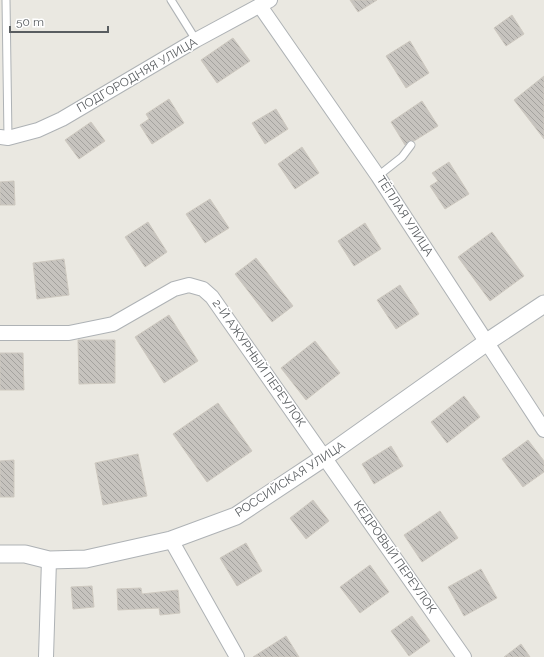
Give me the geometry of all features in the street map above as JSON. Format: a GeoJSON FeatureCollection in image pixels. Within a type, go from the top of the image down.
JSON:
{"type":"FeatureCollection","features":[{"type":"Feature","properties":{"kind":"street","name":"ПОДГОРОДНЯЯ УЛИЦА"},"geometry":{"type":"LineString","coordinates":[[4,137],[38,130],[62,119],[196,40],[265,3]]}},
{"type":"Feature","properties":{"kind":"street","name":"ТЁПЛАЯ УЛИЦА"},"geometry":{"type":"LineString","coordinates":[[265,3],[544,430]]}},
{"type":"Feature","properties":{"kind":"street","name":"2-Й АЖУРНЫЙ ПЕРЕУЛОК"},"geometry":{"type":"LineString","coordinates":[[0,334],[69,333],[113,324],[174,289],[189,285],[203,289],[212,297],[325,457]]}},
{"type":"Feature","properties":{"kind":"street","name":"РОССИЙСКАЯ УЛИЦА"},"geometry":{"type":"LineString","coordinates":[[0,554],[25,554],[49,560],[86,559],[171,540],[236,516],[325,457],[487,342],[544,304]]}},
{"type":"Feature","properties":{"kind":"street","name":"КЕДРОВЫЙ ПЕРЕУЛОК"},"geometry":{"type":"LineString","coordinates":[[325,457],[464,657]]}},
{"type":"Feature","properties":{"kind":"street"},"geometry":{"type":"LineString","coordinates":[[171,540],[237,657]]}},
{"type":"Feature","properties":{"kind":"street"},"geometry":{"type":"LineString","coordinates":[[46,657],[49,560]]}},
{"type":"Feature","properties":{"kind":"lane"},"geometry":{"type":"LineString","coordinates":[[4,137],[6,0]]}},
{"type":"Feature","properties":{"kind":"lane"},"geometry":{"type":"LineString","coordinates":[[171,0],[196,40]]}},
{"type":"Feature","properties":{"kind":"lane"},"geometry":{"type":"LineString","coordinates":[[378,176],[402,157],[411,145]]}},
{"type":"Feature","properties":{"kind":"building"},"geometry":{"type":"Polygon","coordinates":[[[350,0],[377,0],[358,12],[350,0]]]}},
{"type":"Feature","properties":{"kind":"building"},"geometry":{"type":"Polygon","coordinates":[[[512,15],[524,34],[506,46],[494,28],[512,15]]]}},
{"type":"Feature","properties":{"kind":"building"},"geometry":{"type":"Polygon","coordinates":[[[233,38],[250,61],[217,83],[201,60],[233,38]]]}},
{"type":"Feature","properties":{"kind":"building"},"geometry":{"type":"Polygon","coordinates":[[[410,41],[429,73],[406,88],[386,56],[410,41]]]}},
{"type":"Feature","properties":{"kind":"building"},"geometry":{"type":"Polygon","coordinates":[[[544,76],[544,139],[514,100],[544,76]]]}},
{"type":"Feature","properties":{"kind":"building"},"geometry":{"type":"Polygon","coordinates":[[[169,99],[184,123],[152,144],[140,125],[149,119],[146,114],[169,99]]]}},
{"type":"Feature","properties":{"kind":"building"},"geometry":{"type":"Polygon","coordinates":[[[422,101],[438,126],[414,141],[409,141],[405,145],[391,122],[422,101]]]}},
{"type":"Feature","properties":{"kind":"building"},"geometry":{"type":"Polygon","coordinates":[[[276,109],[288,129],[265,144],[252,123],[276,109]]]}},
{"type":"Feature","properties":{"kind":"building"},"geometry":{"type":"Polygon","coordinates":[[[91,122],[105,141],[79,159],[65,140],[91,122]]]}},
{"type":"Feature","properties":{"kind":"building"},"geometry":{"type":"Polygon","coordinates":[[[302,147],[319,173],[295,189],[278,164],[302,147]]]}},
{"type":"Feature","properties":{"kind":"building"},"geometry":{"type":"Polygon","coordinates":[[[449,162],[469,194],[445,209],[430,186],[438,181],[432,173],[449,162]]]}},
{"type":"Feature","properties":{"kind":"building"},"geometry":{"type":"Polygon","coordinates":[[[14,181],[15,205],[0,205],[0,182],[14,181]]]}},
{"type":"Feature","properties":{"kind":"building"},"geometry":{"type":"Polygon","coordinates":[[[210,199],[229,228],[205,243],[186,214],[210,199]]]}},
{"type":"Feature","properties":{"kind":"building"},"geometry":{"type":"Polygon","coordinates":[[[148,222],[167,252],[145,267],[125,237],[148,222]]]}},
{"type":"Feature","properties":{"kind":"building"},"geometry":{"type":"Polygon","coordinates":[[[365,223],[381,249],[354,266],[338,241],[365,223]]]}},
{"type":"Feature","properties":{"kind":"building"},"geometry":{"type":"Polygon","coordinates":[[[492,232],[524,276],[490,301],[458,257],[492,232]]]}},
{"type":"Feature","properties":{"kind":"building"},"geometry":{"type":"Polygon","coordinates":[[[256,258],[293,306],[272,322],[235,274],[256,258]]]}},
{"type":"Feature","properties":{"kind":"building"},"geometry":{"type":"Polygon","coordinates":[[[64,259],[69,295],[37,299],[33,263],[64,259]]]}},
{"type":"Feature","properties":{"kind":"building"},"geometry":{"type":"Polygon","coordinates":[[[400,285],[419,314],[396,329],[377,300],[400,285]]]}},
{"type":"Feature","properties":{"kind":"building"},"geometry":{"type":"Polygon","coordinates":[[[169,315],[198,361],[164,383],[135,337],[169,315]]]}},
{"type":"Feature","properties":{"kind":"building"},"geometry":{"type":"Polygon","coordinates":[[[78,340],[115,340],[115,383],[79,384],[78,340]]]}},
{"type":"Feature","properties":{"kind":"building"},"geometry":{"type":"Polygon","coordinates":[[[315,341],[340,373],[306,400],[281,368],[315,341]]]}},
{"type":"Feature","properties":{"kind":"building"},"geometry":{"type":"Polygon","coordinates":[[[0,353],[23,353],[24,390],[0,390],[0,353]]]}},
{"type":"Feature","properties":{"kind":"building"},"geometry":{"type":"Polygon","coordinates":[[[464,396],[480,417],[447,443],[431,422],[464,396]]]}},
{"type":"Feature","properties":{"kind":"building"},"geometry":{"type":"Polygon","coordinates":[[[218,403],[252,451],[207,482],[173,434],[218,403]]]}},
{"type":"Feature","properties":{"kind":"building"},"geometry":{"type":"Polygon","coordinates":[[[528,440],[544,461],[544,472],[523,487],[502,459],[528,440]]]}},
{"type":"Feature","properties":{"kind":"building"},"geometry":{"type":"Polygon","coordinates":[[[391,446],[403,466],[374,484],[362,464],[391,446]]]}},
{"type":"Feature","properties":{"kind":"building"},"geometry":{"type":"Polygon","coordinates":[[[138,454],[147,496],[103,505],[95,463],[138,454]]]}},
{"type":"Feature","properties":{"kind":"building"},"geometry":{"type":"Polygon","coordinates":[[[14,460],[14,497],[0,497],[0,461],[14,460]]]}},
{"type":"Feature","properties":{"kind":"building"},"geometry":{"type":"Polygon","coordinates":[[[313,500],[329,521],[306,539],[290,518],[313,500]]]}},
{"type":"Feature","properties":{"kind":"building"},"geometry":{"type":"Polygon","coordinates":[[[440,511],[458,538],[422,562],[404,535],[440,511]]]}},
{"type":"Feature","properties":{"kind":"building"},"geometry":{"type":"Polygon","coordinates":[[[246,543],[262,571],[237,586],[220,558],[246,543]]]}},
{"type":"Feature","properties":{"kind":"building"},"geometry":{"type":"Polygon","coordinates":[[[370,565],[389,592],[360,613],[340,587],[370,565]]]}},
{"type":"Feature","properties":{"kind":"building"},"geometry":{"type":"Polygon","coordinates":[[[481,569],[497,598],[464,616],[448,587],[481,569]]]}},
{"type":"Feature","properties":{"kind":"building"},"geometry":{"type":"Polygon","coordinates":[[[92,586],[94,607],[73,609],[71,587],[92,586]]]}},
{"type":"Feature","properties":{"kind":"building"},"geometry":{"type":"Polygon","coordinates":[[[141,588],[142,594],[178,590],[180,613],[160,615],[159,608],[118,610],[117,589],[141,588]]]}},
{"type":"Feature","properties":{"kind":"building"},"geometry":{"type":"Polygon","coordinates":[[[412,616],[430,641],[409,656],[391,631],[412,616]]]}},
{"type":"Feature","properties":{"kind":"building"},"geometry":{"type":"Polygon","coordinates":[[[286,636],[299,657],[253,657],[286,636]]]}},
{"type":"Feature","properties":{"kind":"building"},"geometry":{"type":"Polygon","coordinates":[[[521,644],[530,657],[504,657],[521,644]]]}}]}
